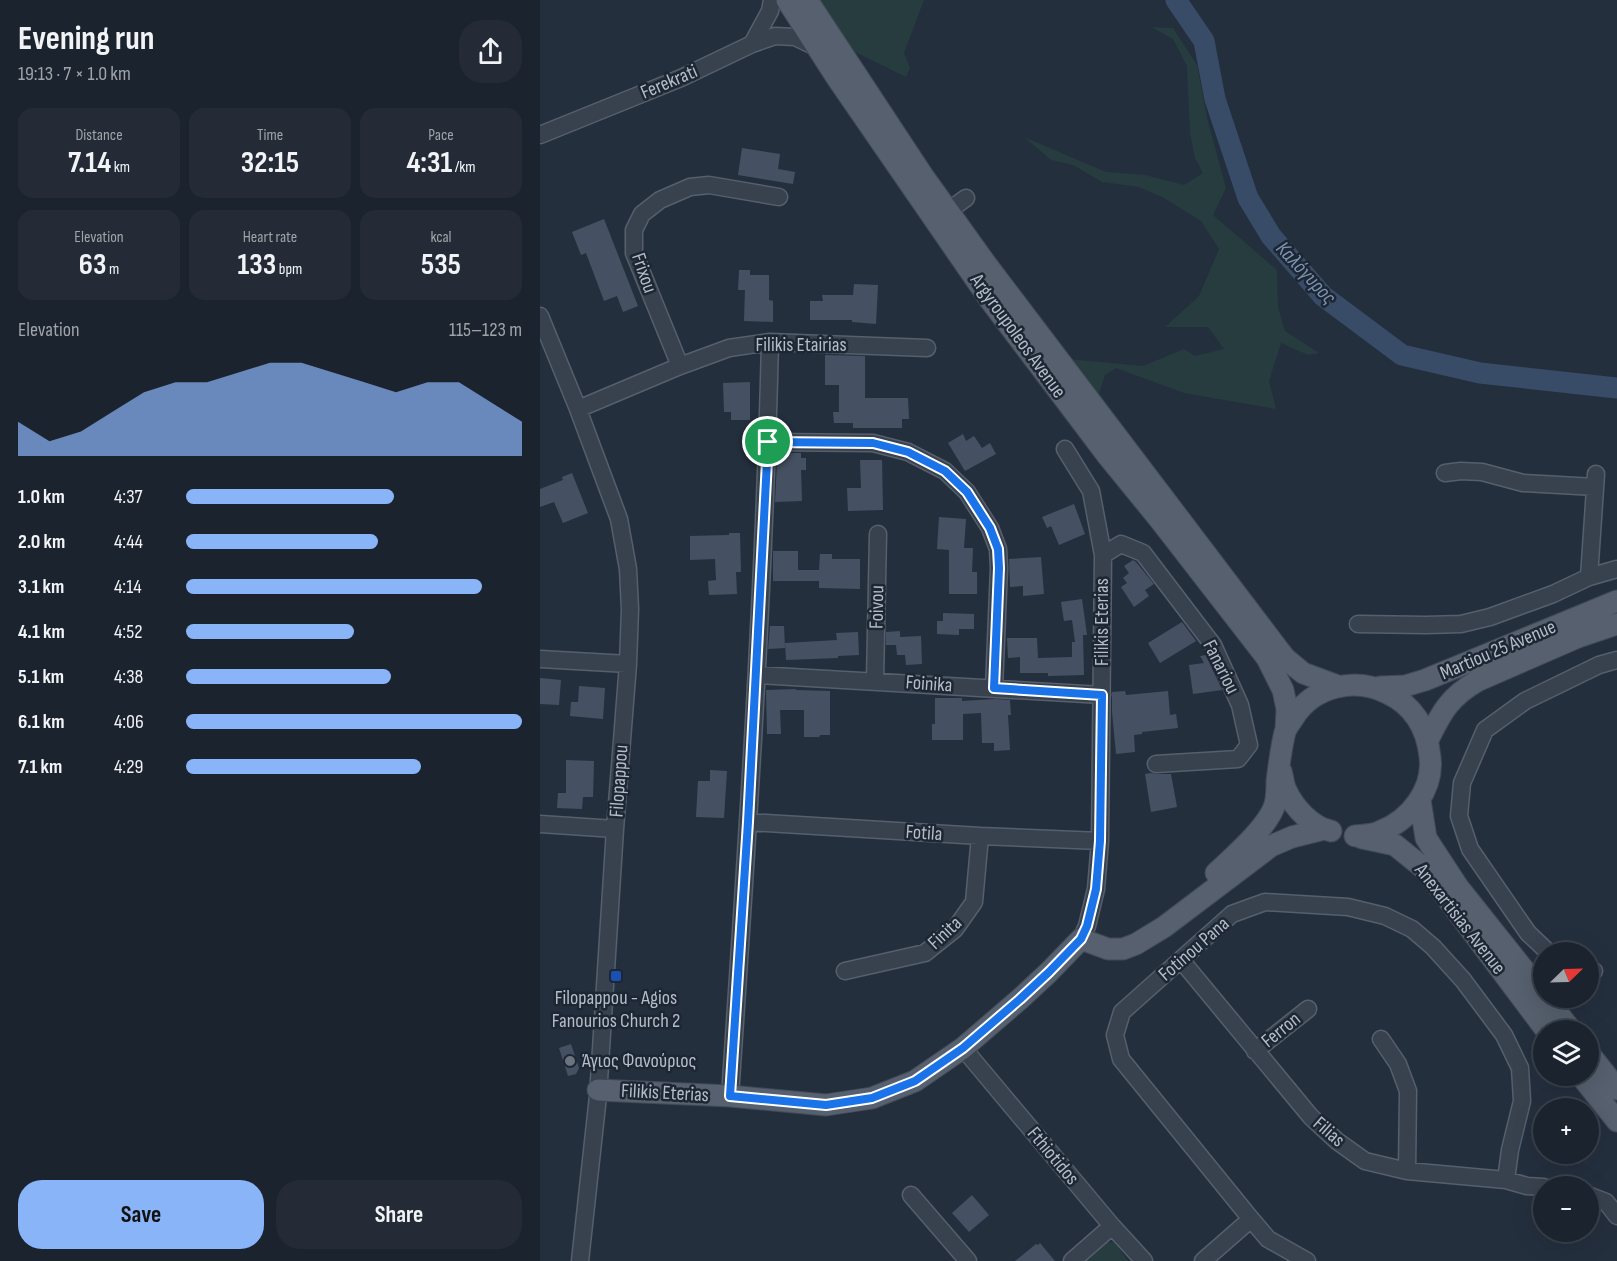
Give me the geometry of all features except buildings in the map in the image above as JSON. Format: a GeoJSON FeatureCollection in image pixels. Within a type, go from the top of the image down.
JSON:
{"type":"FeatureCollection","features":[{"type":"Feature","properties":{"kind":"main road","name":"Argyroupoleos Avenue"},"geometry":{"type":"LineString","coordinates":[[787,0],[887,151],[990,300],[1107,455],[1272,654]]}},
{"type":"Feature","properties":{"kind":"main road","name":"Argyroupoleos Avenue"},"geometry":{"type":"LineString","coordinates":[[807,0],[923,176],[1272,654]]}},
{"type":"Feature","properties":{"kind":"main road","name":"Martiou 25 Avenue"},"geometry":{"type":"LineString","coordinates":[[1376,687],[1405,686],[1425,680],[1617,601]]}},
{"type":"Feature","properties":{"kind":"main road","name":"Martiou 25 Avenue"},"geometry":{"type":"LineString","coordinates":[[1428,740],[1444,710],[1454,697],[1477,681],[1568,641],[1617,624]]}},
{"type":"Feature","properties":{"kind":"main road"},"geometry":{"type":"LineString","coordinates":[[1272,654],[1285,658],[1303,673],[1338,686]]}},
{"type":"Feature","properties":{"kind":"main road"},"geometry":{"type":"LineString","coordinates":[[1164,927],[1268,818],[1275,804],[1287,709],[1272,654]]}},
{"type":"Feature","properties":{"kind":"main road"},"geometry":{"type":"LineString","coordinates":[[1280,762],[1285,789],[1301,813],[1324,829],[1355,836],[1380,832],[1403,819],[1420,800],[1428,781],[1431,760],[1428,740],[1417,717],[1399,699],[1376,687],[1357,684],[1338,686],[1317,695],[1299,710],[1286,729]]}},
{"type":"Feature","properties":{"kind":"main road","name":"Anexartisias Avenue"},"geometry":{"type":"LineString","coordinates":[[1420,800],[1426,838],[1458,887],[1533,981]]}},
{"type":"Feature","properties":{"kind":"main road"},"geometry":{"type":"LineString","coordinates":[[1081,939],[1108,949],[1123,949],[1136,944],[1164,927],[1271,846],[1292,837],[1324,829]]}},
{"type":"Feature","properties":{"kind":"main road","name":"Anexartisias Avenue"},"geometry":{"type":"LineString","coordinates":[[1355,836],[1395,845],[1426,870],[1538,1020]]}},
{"type":"Feature","properties":{"kind":"main road","name":"Filikis Eterias"},"geometry":{"type":"LineString","coordinates":[[598,1090],[730,1096],[826,1105],[872,1098],[915,1081],[963,1048],[1028,992],[1081,939]]}},
{"type":"Feature","properties":{"kind":"main road","name":"Anexartisias Avenue"},"geometry":{"type":"LineString","coordinates":[[1555,1008],[1564,1020]]}},
{"type":"Feature","properties":{"kind":"main road"},"geometry":{"type":"LineString","coordinates":[[1599,1066],[1617,1089]]}},
{"type":"Feature","properties":{"kind":"main road"},"geometry":{"type":"LineString","coordinates":[[1589,1086],[1617,1121]]}},
{"type":"Feature","properties":{"kind":"street"},"geometry":{"type":"LineString","coordinates":[[752,44],[770,11],[772,0]]}},
{"type":"Feature","properties":{"kind":"street","name":"Ferekrati"},"geometry":{"type":"LineString","coordinates":[[540,135],[681,78],[752,44],[775,36],[795,37],[818,48]]}},
{"type":"Feature","properties":{"kind":"street","name":"Frixou"},"geometry":{"type":"LineString","coordinates":[[680,366],[634,253],[634,230],[642,214],[660,200],[690,187],[709,185],[779,197]]}},
{"type":"Feature","properties":{"kind":"street"},"geometry":{"type":"LineString","coordinates":[[948,211],[966,198]]}},
{"type":"Feature","properties":{"kind":"street","name":"Filopappou"},"geometry":{"type":"LineString","coordinates":[[540,316],[619,519],[628,570],[630,609],[598,1090],[580,1261]]}},
{"type":"Feature","properties":{"kind":"street"},"geometry":{"type":"LineString","coordinates":[[730,1096],[757,675],[768,442],[770,342]]}},
{"type":"Feature","properties":{"kind":"street","name":"Filikis Etairias"},"geometry":{"type":"LineString","coordinates":[[578,409],[729,348],[770,342],[927,348]]}},
{"type":"Feature","properties":{"kind":"street"},"geometry":{"type":"LineString","coordinates":[[768,442],[873,443],[908,452],[945,471],[967,492],[990,528],[998,549],[994,688]]}},
{"type":"Feature","properties":{"kind":"street"},"geometry":{"type":"LineString","coordinates":[[1065,449],[1091,491],[1103,555]]}},
{"type":"Feature","properties":{"kind":"street"},"geometry":{"type":"LineString","coordinates":[[1444,473],[1482,472],[1523,483],[1595,481],[1589,577]]}},
{"type":"Feature","properties":{"kind":"street","name":"Foivou"},"geometry":{"type":"LineString","coordinates":[[875,681],[878,534]]}},
{"type":"Feature","properties":{"kind":"street","name":"Fanariou"},"geometry":{"type":"LineString","coordinates":[[1103,555],[1121,544],[1143,553],[1213,645],[1240,705],[1249,745],[1238,759],[1156,765]]}},
{"type":"Feature","properties":{"kind":"street","name":"Filikis Eterias"},"geometry":{"type":"LineString","coordinates":[[1081,939],[1087,926],[1096,889],[1100,841],[1103,555]]}},
{"type":"Feature","properties":{"kind":"street"},"geometry":{"type":"LineString","coordinates":[[1358,624],[1461,624],[1553,594],[1589,577],[1617,569]]}},
{"type":"Feature","properties":{"kind":"street"},"geometry":{"type":"LineString","coordinates":[[540,659],[628,664]]}},
{"type":"Feature","properties":{"kind":"street"},"geometry":{"type":"LineString","coordinates":[[1537,942],[1528,933],[1470,849],[1459,816],[1462,783],[1485,730],[1525,701],[1599,665],[1617,660]]}},
{"type":"Feature","properties":{"kind":"street","name":"Foinika"},"geometry":{"type":"LineString","coordinates":[[757,675],[1102,695]]}},
{"type":"Feature","properties":{"kind":"street","name":"Fotila"},"geometry":{"type":"LineString","coordinates":[[748,822],[1100,841]]}},
{"type":"Feature","properties":{"kind":"street"},"geometry":{"type":"LineString","coordinates":[[540,824],[615,829]]}},
{"type":"Feature","properties":{"kind":"street","name":"Finita"},"geometry":{"type":"LineString","coordinates":[[845,971],[926,953],[956,929],[974,902],[980,836]]}},
{"type":"Feature","properties":{"kind":"street","name":"Fotinou Pana"},"geometry":{"type":"LineString","coordinates":[[1307,1261],[1268,1239],[1251,1220],[1121,1059],[1115,1035],[1122,1012],[1232,914],[1265,902],[1348,907],[1386,916],[1412,929],[1433,947],[1463,980],[1504,1035],[1520,1068],[1522,1101],[1510,1150],[1506,1180]]}},
{"type":"Feature","properties":{"kind":"street","name":"Filias"},"geometry":{"type":"LineString","coordinates":[[1181,960],[1311,1117],[1337,1141],[1365,1161],[1407,1171],[1506,1180],[1533,1186]]}},
{"type":"Feature","properties":{"kind":"street","name":"Ferron"},"geometry":{"type":"LineString","coordinates":[[1255,1051],[1308,1008]]}},
{"type":"Feature","properties":{"kind":"street"},"geometry":{"type":"LineString","coordinates":[[1380,1039],[1398,1064],[1407,1091],[1407,1171]]}},
{"type":"Feature","properties":{"kind":"street","name":"Fthiotidos"},"geometry":{"type":"LineString","coordinates":[[963,1048],[1144,1261]]}},
{"type":"Feature","properties":{"kind":"street"},"geometry":{"type":"LineString","coordinates":[[911,1195],[968,1261]]}},
{"type":"Feature","properties":{"kind":"street"},"geometry":{"type":"LineString","coordinates":[[1599,1199],[1606,1202],[1617,1216]]}},
{"type":"Feature","properties":{"kind":"street"},"geometry":{"type":"LineString","coordinates":[[1203,1261],[1251,1220]]}},
{"type":"Feature","properties":{"kind":"street"},"geometry":{"type":"LineString","coordinates":[[1072,1261],[1112,1226]]}},
{"type":"Feature","properties":{"kind":"green space"},"geometry":{"type":"Polygon","coordinates":[[[815,0],[924,0],[904,53],[910,68],[906,77],[855,52],[851,54],[815,0]]]}},
{"type":"Feature","properties":{"kind":"green space"},"geometry":{"type":"Polygon","coordinates":[[[1151,27],[1173,28],[1197,65],[1207,118],[1226,188],[1213,215],[1277,270],[1278,307],[1285,331],[1319,353],[1308,355],[1281,343],[1269,381],[1276,409],[1184,393],[1116,368],[1105,375],[1098,396],[1068,359],[1143,366],[1184,349],[1195,356],[1224,349],[1208,327],[1165,327],[1199,296],[1219,249],[1201,221],[1164,198],[1139,187],[1102,182],[1073,165],[1051,160],[1024,137],[1106,172],[1145,175],[1184,185],[1203,173],[1195,158],[1190,134],[1187,66],[1173,39],[1151,27]]]}},
{"type":"Feature","properties":{"kind":"green space"},"geometry":{"type":"Polygon","coordinates":[[[1114,1242],[1128,1261],[1079,1261],[1101,1243],[1114,1242]]]}},
{"type":"Feature","properties":{"kind":"waterway","name":"Καλόγυρος"},"geometry":{"type":"LineString","coordinates":[[1176,0],[1204,41],[1215,99],[1248,198],[1271,236],[1323,296],[1402,355],[1480,373],[1617,388]]}},
{"type":"Feature","properties":{"kind":"place","name":"Filopappou - Agios Fanourios Church 2"},"geometry":{"type":"Point","coordinates":[616,976]}},
{"type":"Feature","properties":{"kind":"place","name":"Άγιος Φανούριος"},"geometry":{"type":"Point","coordinates":[570,1061]}},
{"type":"Feature","properties":{"kind":"route"},"geometry":{"type":"LineString","coordinates":[[768,442],[873,443],[908,452],[945,471],[967,492],[990,528],[998,549],[994,688],[1102,695],[1100,841],[1096,889],[1087,926],[1081,939],[1020,999],[963,1048],[915,1081],[872,1098],[826,1105],[730,1096],[757,675],[768,442]]}}]}
